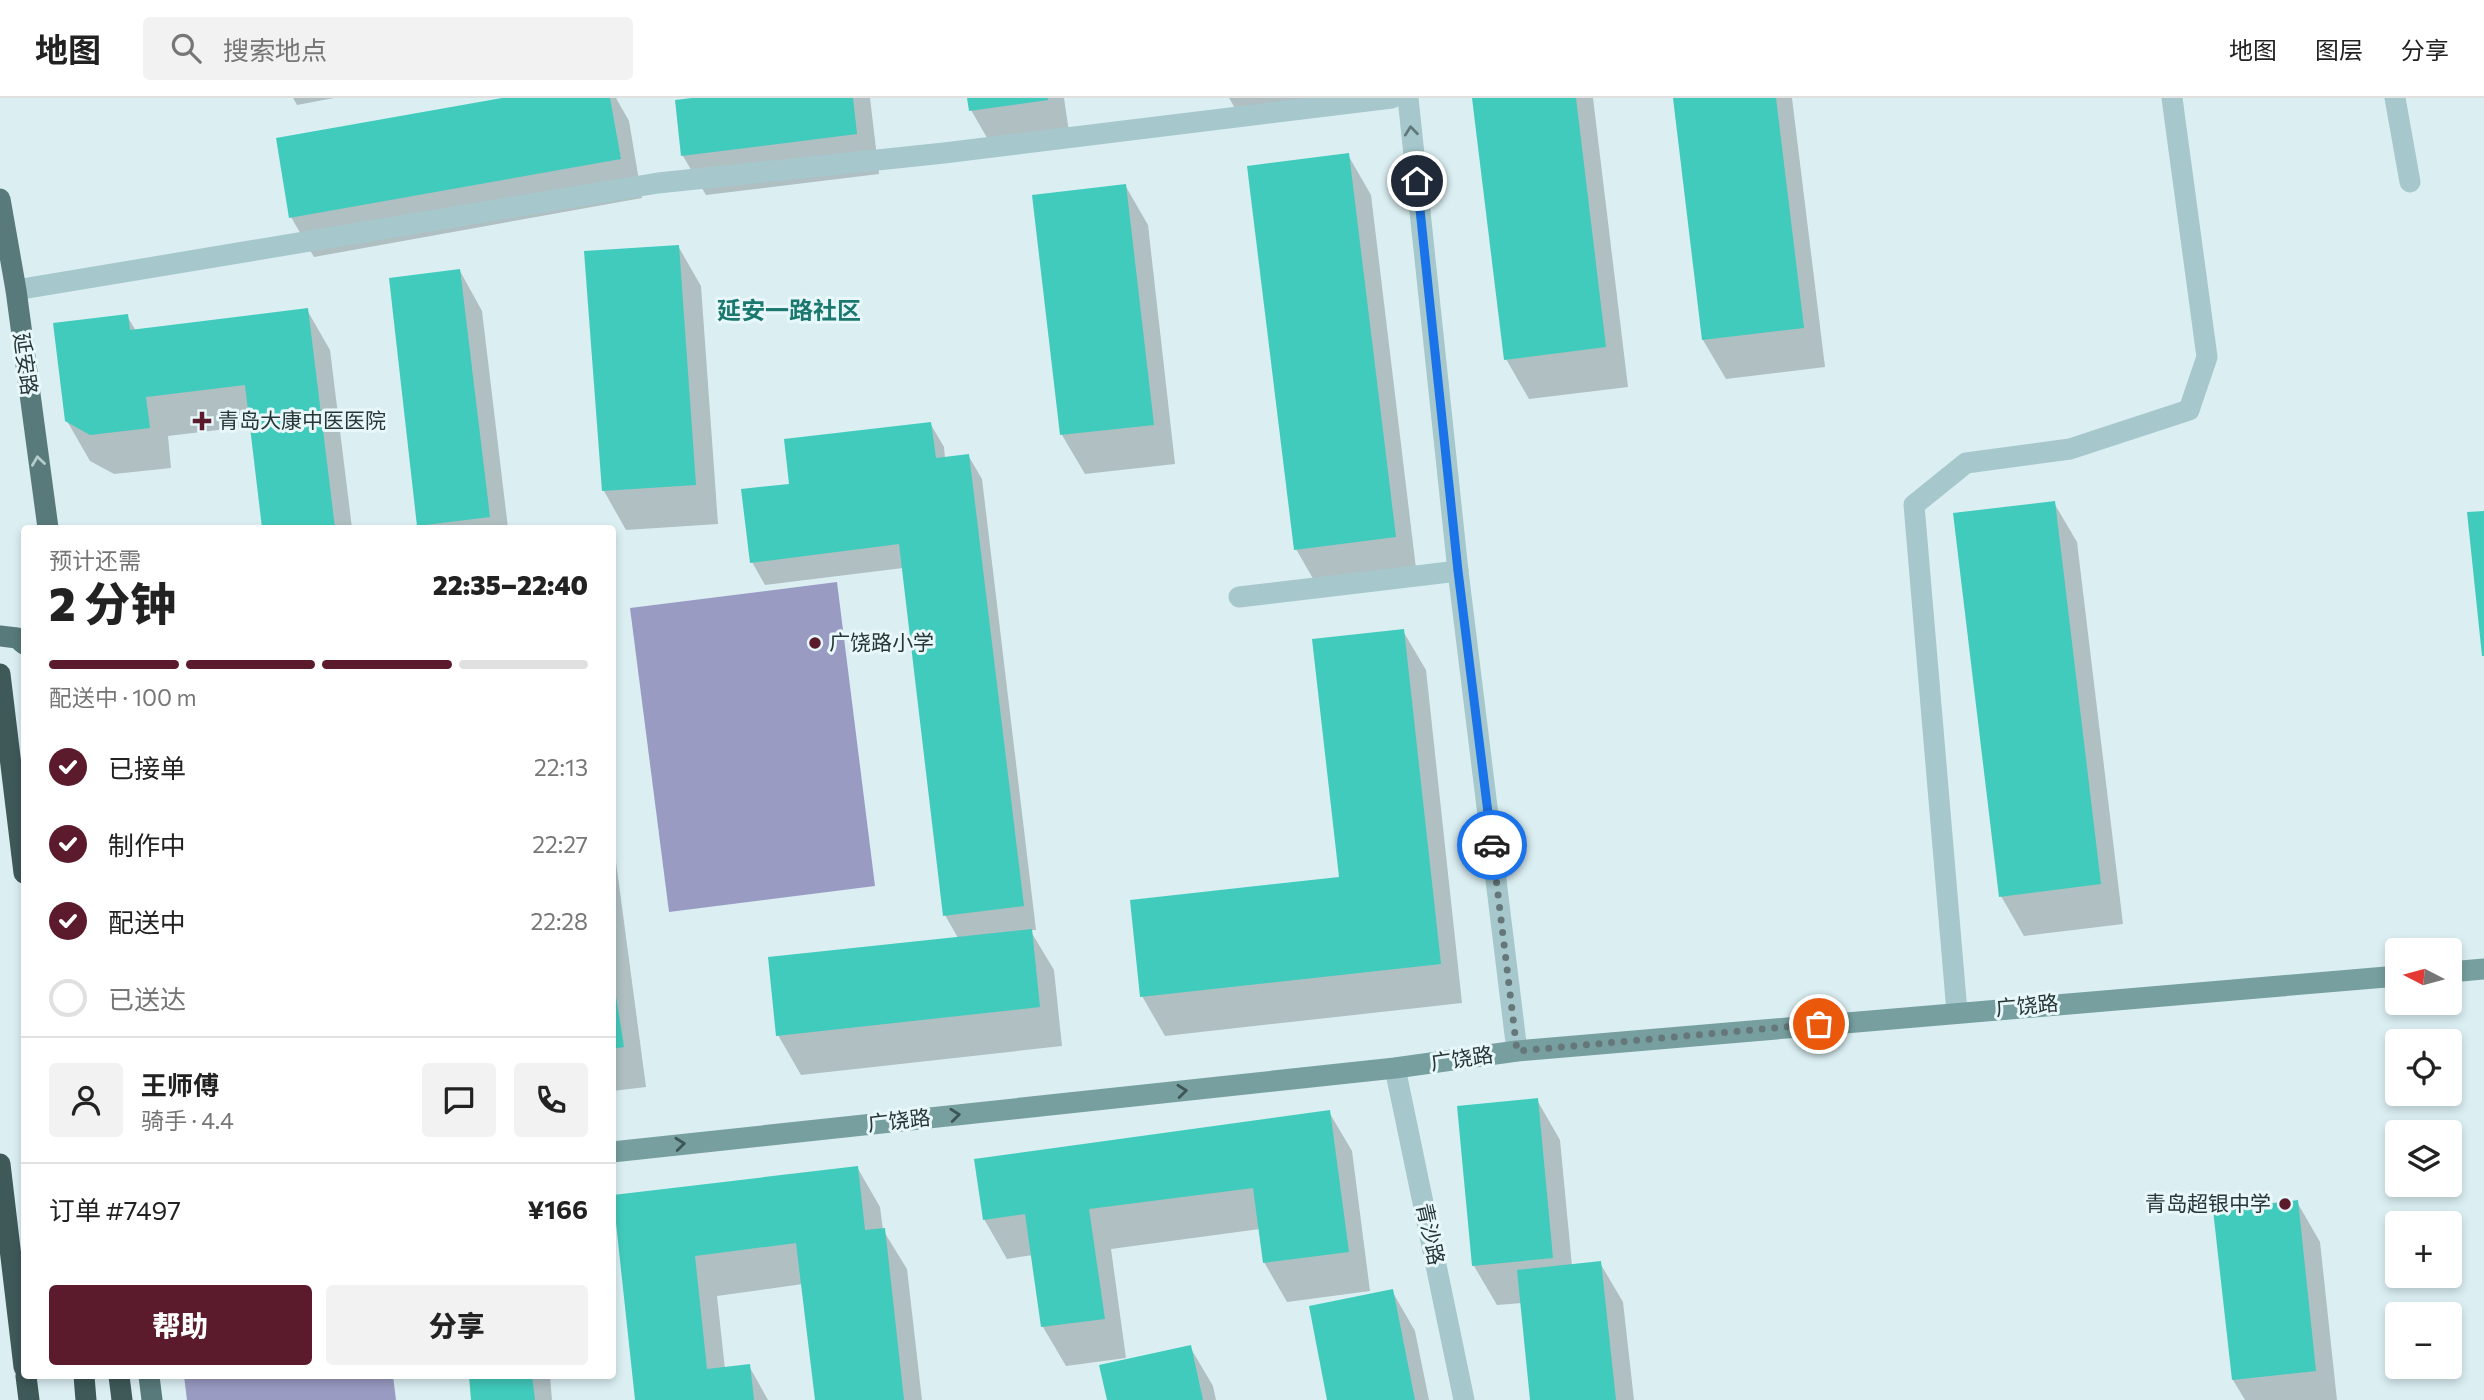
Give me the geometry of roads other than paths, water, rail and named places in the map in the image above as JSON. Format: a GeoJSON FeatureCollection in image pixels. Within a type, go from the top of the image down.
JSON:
{"type":"FeatureCollection","features":[{"type":"Feature","properties":{"kind":"highway"},"geometry":{"type":"LineString","coordinates":[[0,674],[21,849]]}},
{"type":"Feature","properties":{"kind":"highway"},"geometry":{"type":"LineString","coordinates":[[0,1164],[21,1342]]}},
{"type":"Feature","properties":{"kind":"highway"},"geometry":{"type":"LineString","coordinates":[[26,1379],[29,1400]]}},
{"type":"Feature","properties":{"kind":"highway"},"geometry":{"type":"LineString","coordinates":[[84,1379],[86,1400]]}},
{"type":"Feature","properties":{"kind":"highway"},"geometry":{"type":"LineString","coordinates":[[119,1379],[122,1400]]}},
{"type":"Feature","properties":{"kind":"main road","name":"延安路"},"geometry":{"type":"LineString","coordinates":[[0,200],[16,290],[48,525]]}},
{"type":"Feature","properties":{"kind":"main road"},"geometry":{"type":"LineString","coordinates":[[0,636],[17,638],[21,641]]}},
{"type":"Feature","properties":{"kind":"main road"},"geometry":{"type":"LineString","coordinates":[[149,1379],[152,1400]]}},
{"type":"Feature","properties":{"kind":"street"},"geometry":{"type":"LineString","coordinates":[[16,290],[658,183],[944,153],[1392,98]]}},
{"type":"Feature","properties":{"kind":"street"},"geometry":{"type":"LineString","coordinates":[[1408,98],[1458,571],[1517,1051]]}},
{"type":"Feature","properties":{"kind":"street"},"geometry":{"type":"LineString","coordinates":[[1957,1012],[1914,505],[1966,463],[2070,449],[2189,410],[2207,358],[2172,98]]}},
{"type":"Feature","properties":{"kind":"street"},"geometry":{"type":"LineString","coordinates":[[2395,98],[2410,182]]}},
{"type":"Feature","properties":{"kind":"street"},"geometry":{"type":"LineString","coordinates":[[1239,597],[1458,571]]}},
{"type":"Feature","properties":{"kind":"street"},"geometry":{"type":"LineString","coordinates":[[2462,971],[2484,969]]}},
{"type":"Feature","properties":{"kind":"street","name":"广饶路"},"geometry":{"type":"LineString","coordinates":[[616,1152],[1395,1069],[1517,1051],[2385,977]]}},
{"type":"Feature","properties":{"kind":"street","name":"青沙路"},"geometry":{"type":"LineString","coordinates":[[1395,1069],[1464,1400]]}},
{"type":"Feature","properties":{"kind":"place","name":"青岛大康中医医院"},"geometry":{"type":"Point","coordinates":[202,421]}},
{"type":"Feature","properties":{"kind":"place","name":"广饶路小学"},"geometry":{"type":"Point","coordinates":[815,643]}},
{"type":"Feature","properties":{"kind":"place","name":"青岛超银中学"},"geometry":{"type":"Point","coordinates":[2285,1204]}},
{"type":"Feature","properties":{"kind":"district","name":"延安一路社区"},"geometry":{"type":"Point","coordinates":[789,311]}}]}
